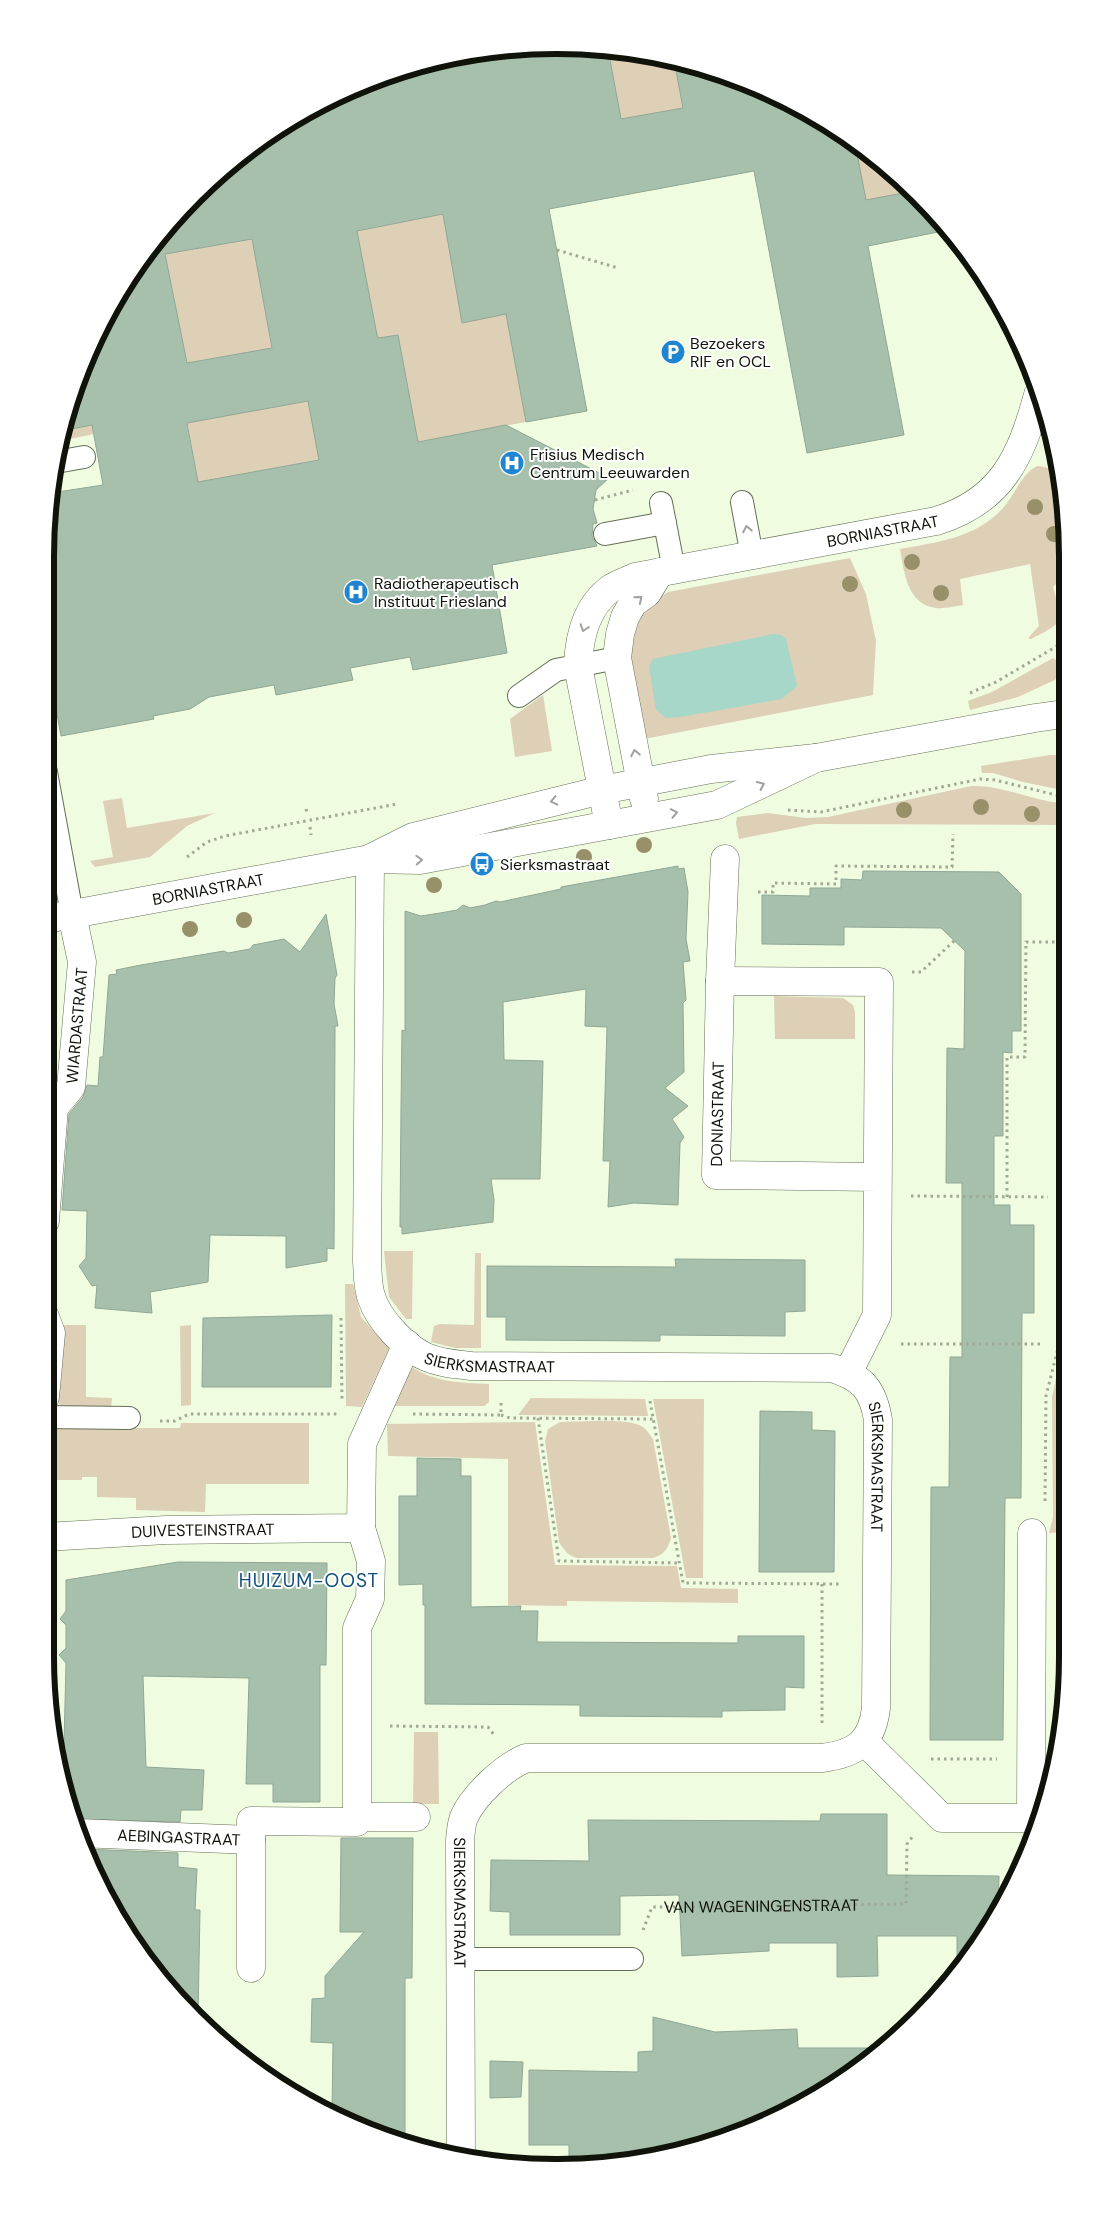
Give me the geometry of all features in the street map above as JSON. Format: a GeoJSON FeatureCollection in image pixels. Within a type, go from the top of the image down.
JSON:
{"type":"FeatureCollection","features":[{"type":"Feature","properties":{"kind":"street","name":"BORNIASTRAAT"},"geometry":{"type":"LineString","coordinates":[[609,825],[578,666],[579,646],[584,627],[597,602],[611,588],[635,577],[936,521],[959,514],[980,501],[1010,468],[1028,431],[1036,404]]}},
{"type":"Feature","properties":{"kind":"street"},"geometry":{"type":"LineString","coordinates":[[648,818],[616,658],[625,617],[633,603],[647,593],[667,571]]}},
{"type":"Feature","properties":{"kind":"street","name":"BORNIASTRAAT"},"geometry":{"type":"LineString","coordinates":[[370,859],[413,837],[602,790],[711,769],[816,758],[1059,715]]}},
{"type":"Feature","properties":{"kind":"street","name":"BORNIASTRAAT"},"geometry":{"type":"LineString","coordinates":[[54,917],[370,859],[420,860],[717,806],[816,758]]}},
{"type":"Feature","properties":{"kind":"street","name":"SIERKSMASTRAAT"},"geometry":{"type":"LineString","coordinates":[[370,859],[367,1261],[369,1287],[376,1309],[407,1344],[431,1358],[445,1363],[471,1366],[810,1366],[832,1368],[848,1373],[861,1381],[870,1392],[876,1405],[878,1420],[876,1708],[874,1721],[864,1741],[847,1754],[822,1758],[536,1756],[515,1762],[505,1768],[469,1808],[463,1818],[460,1840],[462,2151]]}},
{"type":"Feature","properties":{"kind":"street","name":"DONIASTRAAT"},"geometry":{"type":"LineString","coordinates":[[725,859],[720,981],[716,1175],[877,1187]]}},
{"type":"Feature","properties":{"kind":"street","name":"WIARDASTRAAT"},"geometry":{"type":"LineString","coordinates":[[54,1108],[71,1087],[82,962],[72,914]]}},
{"type":"Feature","properties":{"kind":"street"},"geometry":{"type":"LineString","coordinates":[[720,981],[879,982],[877,1315],[848,1373]]}},
{"type":"Feature","properties":{"kind":"street"},"geometry":{"type":"LineString","coordinates":[[407,1344],[362,1444],[361,1528],[371,1561],[370,1599],[357,1628],[357,1820],[416,1817]]}},
{"type":"Feature","properties":{"kind":"street","name":"DUIVESTEINSTRAAT"},"geometry":{"type":"LineString","coordinates":[[54,1536],[166,1530],[361,1528]]}},
{"type":"Feature","properties":{"kind":"street"},"geometry":{"type":"LineString","coordinates":[[864,1741],[942,1818],[1031,1818],[1032,1533]]}},
{"type":"Feature","properties":{"kind":"street","name":"AEBINGASTRAAT"},"geometry":{"type":"LineString","coordinates":[[251,1968],[251,1821],[357,1820]]}},
{"type":"Feature","properties":{"kind":"street","name":"AEBINGASTRAAT"},"geometry":{"type":"LineString","coordinates":[[86,1833],[251,1840]]}},
{"type":"Feature","properties":{"kind":"lane"},"geometry":{"type":"LineString","coordinates":[[63,461],[84,457]]}},
{"type":"Feature","properties":{"kind":"lane"},"geometry":{"type":"LineString","coordinates":[[742,502],[752,556]]}},
{"type":"Feature","properties":{"kind":"lane"},"geometry":{"type":"LineString","coordinates":[[606,534],[663,513],[667,571]]}},
{"type":"Feature","properties":{"kind":"lane"},"geometry":{"type":"LineString","coordinates":[[519,696],[556,670],[616,658]]}},
{"type":"Feature","properties":{"kind":"lane"},"geometry":{"type":"LineString","coordinates":[[54,824],[72,914]]}},
{"type":"Feature","properties":{"kind":"lane"},"geometry":{"type":"LineString","coordinates":[[54,1417],[129,1418]]}},
{"type":"Feature","properties":{"kind":"lane"},"geometry":{"type":"LineString","coordinates":[[460,1959],[632,1959]]}},
{"type":"Feature","properties":{"kind":"path"},"geometry":{"type":"LineString","coordinates":[[557,250],[618,268]]}},
{"type":"Feature","properties":{"kind":"path"},"geometry":{"type":"LineString","coordinates":[[595,500],[642,488]]}},
{"type":"Feature","properties":{"kind":"path"},"geometry":{"type":"LineString","coordinates":[[781,810],[821,812],[980,779],[995,780],[1059,796]]}},
{"type":"Feature","properties":{"kind":"path"},"geometry":{"type":"LineString","coordinates":[[724,891],[773,892],[773,883],[836,884],[836,866],[952,867],[953,834]]}},
{"type":"Feature","properties":{"kind":"path"},"geometry":{"type":"LineString","coordinates":[[879,982],[897,972],[921,972],[954,941]]}},
{"type":"Feature","properties":{"kind":"path"},"geometry":{"type":"LineString","coordinates":[[1007,1197],[1007,1057],[1026,1057],[1026,942],[1059,942]]}},
{"type":"Feature","properties":{"kind":"path"},"geometry":{"type":"LineString","coordinates":[[877,1187],[1007,1197],[1048,1197]]}},
{"type":"Feature","properties":{"kind":"path"},"geometry":{"type":"LineString","coordinates":[[1059,1203],[1059,1274]]}},
{"type":"Feature","properties":{"kind":"path"},"geometry":{"type":"LineString","coordinates":[[342,1309],[342,1414]]}},
{"type":"Feature","properties":{"kind":"path"},"geometry":{"type":"LineString","coordinates":[[863,1344],[1040,1344]]}},
{"type":"Feature","properties":{"kind":"path"},"geometry":{"type":"LineString","coordinates":[[1032,1533],[1045,1517],[1046,1396],[1059,1344]]}},
{"type":"Feature","properties":{"kind":"path"},"geometry":{"type":"LineString","coordinates":[[648,1366],[648,1391],[683,1583],[877,1585]]}},
{"type":"Feature","properties":{"kind":"path"},"geometry":{"type":"LineString","coordinates":[[501,1415],[510,1418],[653,1419]]}},
{"type":"Feature","properties":{"kind":"path"},"geometry":{"type":"LineString","coordinates":[[538,1418],[559,1562],[680,1563]]}},
{"type":"Feature","properties":{"kind":"path"},"geometry":{"type":"LineString","coordinates":[[822,1584],[822,1758]]}},
{"type":"Feature","properties":{"kind":"path"},"geometry":{"type":"LineString","coordinates":[[357,1726],[488,1727],[515,1762]]}},
{"type":"Feature","properties":{"kind":"path"},"geometry":{"type":"LineString","coordinates":[[902,1779],[921,1758],[1031,1760]]}},
{"type":"Feature","properties":{"kind":"path","name":"VAN WAGENINGENSTRAAT"},"geometry":{"type":"LineString","coordinates":[[632,1959],[652,1907],[906,1904],[907,1844],[934,1810]]}},
{"type":"Feature","properties":{"kind":"shaded area"},"geometry":{"type":"Polygon","coordinates":[[[609,57],[655,63],[676,68],[683,108],[621,119],[609,57]]]}},
{"type":"Feature","properties":{"kind":"shaded area"},"geometry":{"type":"Polygon","coordinates":[[[850,151],[853,151],[863,158],[903,193],[899,194],[893,211],[862,217],[850,151]]]}},
{"type":"Feature","properties":{"kind":"shaded area"},"geometry":{"type":"Polygon","coordinates":[[[443,213],[462,322],[506,314],[526,422],[198,482],[187,419],[308,401],[311,415],[409,397],[398,335],[378,338],[377,335],[357,231],[443,213]]]}},
{"type":"Feature","properties":{"kind":"shaded area"},"geometry":{"type":"Polygon","coordinates":[[[249,222],[273,355],[219,357],[187,363],[163,244],[165,242],[178,252],[239,241],[249,222]]]}},
{"type":"Feature","properties":{"kind":"shaded area"},"geometry":{"type":"Polygon","coordinates":[[[92,425],[94,434],[68,439],[70,429],[92,425]]]}},
{"type":"Feature","properties":{"kind":"shaded area"},"geometry":{"type":"Polygon","coordinates":[[[1037,466],[1052,470],[1058,524],[1059,556],[1059,581],[1053,587],[1059,609],[1059,621],[1047,631],[1031,639],[1028,638],[1039,626],[1030,564],[960,579],[963,605],[936,608],[926,606],[919,601],[909,586],[900,549],[942,541],[981,526],[1003,508],[1022,479],[1037,466]]]}},
{"type":"Feature","properties":{"kind":"shaded area"},"geometry":{"type":"Polygon","coordinates":[[[850,558],[866,594],[876,641],[873,695],[644,739],[633,681],[630,651],[634,624],[648,605],[668,592],[850,558]]]}},
{"type":"Feature","properties":{"kind":"shaded area"},"geometry":{"type":"Polygon","coordinates":[[[1053,658],[1056,660],[1057,675],[1055,680],[1018,697],[970,710],[968,701],[992,692],[1053,658]]]}},
{"type":"Feature","properties":{"kind":"shaded area"},"geometry":{"type":"Polygon","coordinates":[[[543,695],[552,751],[515,757],[510,719],[543,695]]]}},
{"type":"Feature","properties":{"kind":"shaded area"},"geometry":{"type":"Polygon","coordinates":[[[1059,755],[1059,789],[1023,782],[993,773],[982,773],[981,766],[1059,755]]]}},
{"type":"Feature","properties":{"kind":"shaded area"},"geometry":{"type":"Polygon","coordinates":[[[971,786],[1005,790],[1059,803],[1059,825],[815,824],[739,839],[736,823],[737,817],[768,813],[806,818],[828,817],[971,786]]]}},
{"type":"Feature","properties":{"kind":"shaded area"},"geometry":{"type":"Polygon","coordinates":[[[122,798],[127,828],[215,813],[187,826],[150,857],[95,867],[90,861],[113,857],[103,801],[122,798]]]}},
{"type":"Feature","properties":{"kind":"shaded area"},"geometry":{"type":"Polygon","coordinates":[[[774,996],[843,998],[853,1005],[855,1012],[855,1039],[775,1039],[774,996]]]}},
{"type":"Feature","properties":{"kind":"shaded area"},"geometry":{"type":"Polygon","coordinates":[[[384,1251],[413,1251],[412,1319],[406,1319],[389,1297],[384,1251]]]}},
{"type":"Feature","properties":{"kind":"shaded area"},"geometry":{"type":"Polygon","coordinates":[[[475,1253],[481,1253],[481,1348],[455,1348],[431,1342],[434,1326],[440,1324],[474,1325],[475,1253]]]}},
{"type":"Feature","properties":{"kind":"shaded area"},"geometry":{"type":"Polygon","coordinates":[[[345,1284],[353,1284],[361,1317],[389,1348],[362,1407],[346,1406],[345,1284]]]}},
{"type":"Feature","properties":{"kind":"shaded area"},"geometry":{"type":"Polygon","coordinates":[[[62,1325],[86,1325],[86,1397],[112,1398],[111,1408],[63,1407],[59,1404],[57,1398],[62,1325]]]}},
{"type":"Feature","properties":{"kind":"shaded area"},"geometry":{"type":"Polygon","coordinates":[[[191,1325],[191,1405],[181,1406],[180,1326],[191,1325]]]}},
{"type":"Feature","properties":{"kind":"shaded area"},"geometry":{"type":"Polygon","coordinates":[[[1059,1364],[1059,1532],[1049,1533],[1053,1517],[1052,1397],[1059,1364]]]}},
{"type":"Feature","properties":{"kind":"shaded area"},"geometry":{"type":"Polygon","coordinates":[[[410,1366],[438,1378],[458,1382],[489,1384],[489,1402],[484,1406],[391,1406],[410,1366]]]}},
{"type":"Feature","properties":{"kind":"shaded area"},"geometry":{"type":"Polygon","coordinates":[[[531,1398],[645,1399],[648,1416],[518,1415],[531,1398]]]}},
{"type":"Feature","properties":{"kind":"shaded area"},"geometry":{"type":"Polygon","coordinates":[[[653,1399],[704,1399],[703,1578],[686,1578],[653,1399]]]}},
{"type":"Feature","properties":{"kind":"shaded area"},"geometry":{"type":"Polygon","coordinates":[[[535,1422],[555,1565],[677,1566],[681,1588],[738,1589],[738,1603],[567,1601],[567,1606],[508,1605],[508,1459],[388,1456],[387,1424],[535,1422]]]}},
{"type":"Feature","properties":{"kind":"shaded area"},"geometry":{"type":"Polygon","coordinates":[[[560,1422],[626,1422],[643,1427],[653,1439],[671,1538],[663,1553],[653,1558],[577,1558],[571,1556],[565,1550],[559,1542],[545,1441],[548,1429],[560,1422]]]}},
{"type":"Feature","properties":{"kind":"shaded area"},"geometry":{"type":"Polygon","coordinates":[[[181,1423],[309,1423],[309,1484],[206,1484],[205,1512],[136,1510],[136,1498],[97,1497],[97,1477],[82,1477],[82,1480],[54,1480],[54,1428],[180,1428],[181,1423]]]}},
{"type":"Feature","properties":{"kind":"shaded area"},"geometry":{"type":"Polygon","coordinates":[[[414,1732],[438,1732],[439,1804],[413,1804],[414,1732]]]}},
{"type":"Feature","properties":{"kind":"shaded area"},"geometry":{"type":"Polygon","coordinates":[[[1047,1752],[1050,1752],[1050,1755],[1047,1767],[1047,1752]]]}},
{"type":"Feature","properties":{"kind":"water"},"geometry":{"type":"Polygon","coordinates":[[[773,634],[781,635],[786,639],[797,686],[782,699],[680,717],[666,718],[656,710],[649,666],[653,659],[773,634]]]}},
{"type":"Feature","properties":{"kind":"building"},"geometry":{"type":"Polygon","coordinates":[[[556,54],[609,57],[621,119],[683,108],[676,68],[718,80],[779,106],[836,138],[857,154],[866,200],[903,193],[940,232],[868,246],[904,435],[807,453],[754,171],[549,209],[587,411],[526,422],[506,314],[462,323],[443,214],[357,231],[378,338],[398,335],[418,442],[506,425],[609,478],[596,490],[593,509],[597,523],[593,524],[592,536],[597,546],[492,565],[507,653],[413,670],[410,657],[350,668],[353,680],[276,695],[274,685],[209,697],[190,709],[153,716],[154,719],[61,736],[54,697],[54,556],[58,492],[103,485],[92,425],[70,429],[80,395],[106,334],[138,277],[158,250],[201,201],[250,158],[277,138],[305,121],[364,92],[395,80],[458,63],[524,55],[556,54]],[[252,239],[165,254],[187,363],[272,348],[252,239]],[[308,401],[187,423],[198,482],[319,460],[308,401]]]}},
{"type":"Feature","properties":{"kind":"building"},"geometry":{"type":"Polygon","coordinates":[[[678,866],[678,869],[684,868],[688,892],[686,939],[690,961],[683,962],[686,1000],[683,1003],[684,1072],[665,1088],[688,1106],[672,1119],[684,1137],[680,1143],[678,1205],[634,1203],[608,1207],[610,1161],[603,1161],[607,1027],[585,1026],[586,989],[503,1002],[504,1060],[543,1061],[540,1179],[491,1179],[494,1200],[493,1222],[402,1234],[402,1227],[400,1227],[401,1108],[402,1030],[405,1031],[405,911],[421,916],[440,913],[457,910],[463,905],[470,908],[496,901],[500,902],[561,889],[561,887],[678,866]]]}},
{"type":"Feature","properties":{"kind":"building"},"geometry":{"type":"Polygon","coordinates":[[[863,871],[999,872],[1021,894],[1021,1031],[1012,1031],[1012,1053],[1003,1052],[1003,1136],[994,1136],[994,1205],[1010,1205],[1010,1225],[1034,1225],[1034,1313],[1022,1313],[1021,1498],[1005,1498],[1003,1740],[930,1740],[931,1487],[949,1487],[950,1357],[962,1357],[962,1183],[946,1183],[947,1048],[964,1049],[965,951],[941,928],[844,927],[844,945],[762,944],[762,895],[810,896],[810,888],[841,888],[841,879],[862,880],[863,871]]]}},
{"type":"Feature","properties":{"kind":"building"},"geometry":{"type":"Polygon","coordinates":[[[326,914],[337,975],[335,978],[334,1004],[338,1026],[335,1026],[334,1249],[327,1248],[327,1261],[286,1268],[286,1236],[210,1235],[208,1282],[150,1292],[152,1313],[95,1308],[97,1285],[92,1286],[79,1266],[86,1258],[87,1211],[62,1210],[69,1114],[83,1097],[87,1085],[98,1086],[100,1057],[103,1057],[109,975],[117,974],[116,970],[224,951],[228,953],[250,949],[253,945],[284,939],[300,952],[326,914]]]}},
{"type":"Feature","properties":{"kind":"building"},"geometry":{"type":"Polygon","coordinates":[[[675,1259],[805,1260],[805,1311],[785,1312],[785,1336],[660,1335],[660,1341],[506,1340],[506,1317],[487,1317],[487,1266],[676,1267],[675,1259]]]}},
{"type":"Feature","properties":{"kind":"building"},"geometry":{"type":"Polygon","coordinates":[[[332,1315],[331,1387],[202,1387],[203,1318],[332,1315]]]}},
{"type":"Feature","properties":{"kind":"building"},"geometry":{"type":"Polygon","coordinates":[[[760,1411],[812,1412],[812,1430],[835,1431],[834,1572],[759,1572],[760,1411]]]}},
{"type":"Feature","properties":{"kind":"building"},"geometry":{"type":"Polygon","coordinates":[[[417,1458],[461,1459],[461,1476],[471,1476],[471,1607],[521,1606],[520,1611],[538,1611],[537,1642],[738,1643],[738,1636],[804,1636],[804,1688],[785,1687],[785,1710],[722,1711],[722,1717],[580,1716],[580,1705],[425,1704],[425,1605],[423,1605],[423,1584],[399,1585],[399,1496],[417,1496],[417,1458]]]}},
{"type":"Feature","properties":{"kind":"building"},"geometry":{"type":"Polygon","coordinates":[[[178,1562],[327,1563],[326,1665],[320,1665],[320,1802],[273,1802],[273,1784],[246,1784],[249,1678],[143,1676],[146,1767],[204,1770],[202,1810],[181,1810],[180,1822],[80,1819],[64,1758],[66,1663],[59,1655],[66,1648],[66,1625],[60,1619],[66,1611],[66,1580],[178,1562]]]}},
{"type":"Feature","properties":{"kind":"building"},"geometry":{"type":"Polygon","coordinates":[[[821,1814],[887,1814],[887,1875],[999,1876],[998,1896],[975,1936],[957,1960],[957,1936],[877,1936],[878,1976],[837,1977],[837,1943],[769,1943],[769,1951],[682,1956],[679,1895],[620,1896],[620,1935],[510,1935],[510,1912],[490,1911],[491,1860],[589,1861],[588,1820],[820,1821],[821,1814]]]}},
{"type":"Feature","properties":{"kind":"building"},"geometry":{"type":"Polygon","coordinates":[[[341,1838],[413,1838],[412,1978],[405,1978],[405,2136],[364,2121],[332,2106],[333,2043],[311,2042],[312,1999],[325,1998],[325,1976],[364,1932],[340,1932],[341,1838]]]}},
{"type":"Feature","properties":{"kind":"building"},"geometry":{"type":"Polygon","coordinates":[[[92,1849],[178,1853],[178,1867],[197,1869],[195,1910],[200,1910],[198,2009],[158,1963],[138,1936],[121,1908],[92,1849]]]}},
{"type":"Feature","properties":{"kind":"building"},"geometry":{"type":"Polygon","coordinates":[[[653,2017],[715,2032],[797,2029],[798,2048],[871,2048],[836,2075],[779,2107],[718,2133],[687,2142],[655,2150],[611,2156],[569,2156],[569,2145],[529,2145],[529,2070],[638,2072],[638,2052],[653,2051],[653,2017]]]}},
{"type":"Feature","properties":{"kind":"building"},"geometry":{"type":"Polygon","coordinates":[[[490,2061],[523,2062],[521,2097],[490,2098],[490,2061]]]}},
{"type":"Feature","properties":{"kind":"place","name":"Bezoekers RIF en OCL"},"geometry":{"type":"Point","coordinates":[673,352]}},
{"type":"Feature","properties":{"kind":"place","name":"Frisius Medisch Centrum Leeuwarden"},"geometry":{"type":"Point","coordinates":[512,463]}},
{"type":"Feature","properties":{"kind":"place","name":"Radiotherapeutisch Instituut Friesland"},"geometry":{"type":"Point","coordinates":[356,592]}},
{"type":"Feature","properties":{"kind":"place","name":"Sierksmastraat"},"geometry":{"type":"Point","coordinates":[482,864]}},
{"type":"Feature","properties":{"kind":"district","name":"HUIZUM-OOST"},"geometry":{"type":"Point","coordinates":[309,1580]}}]}
